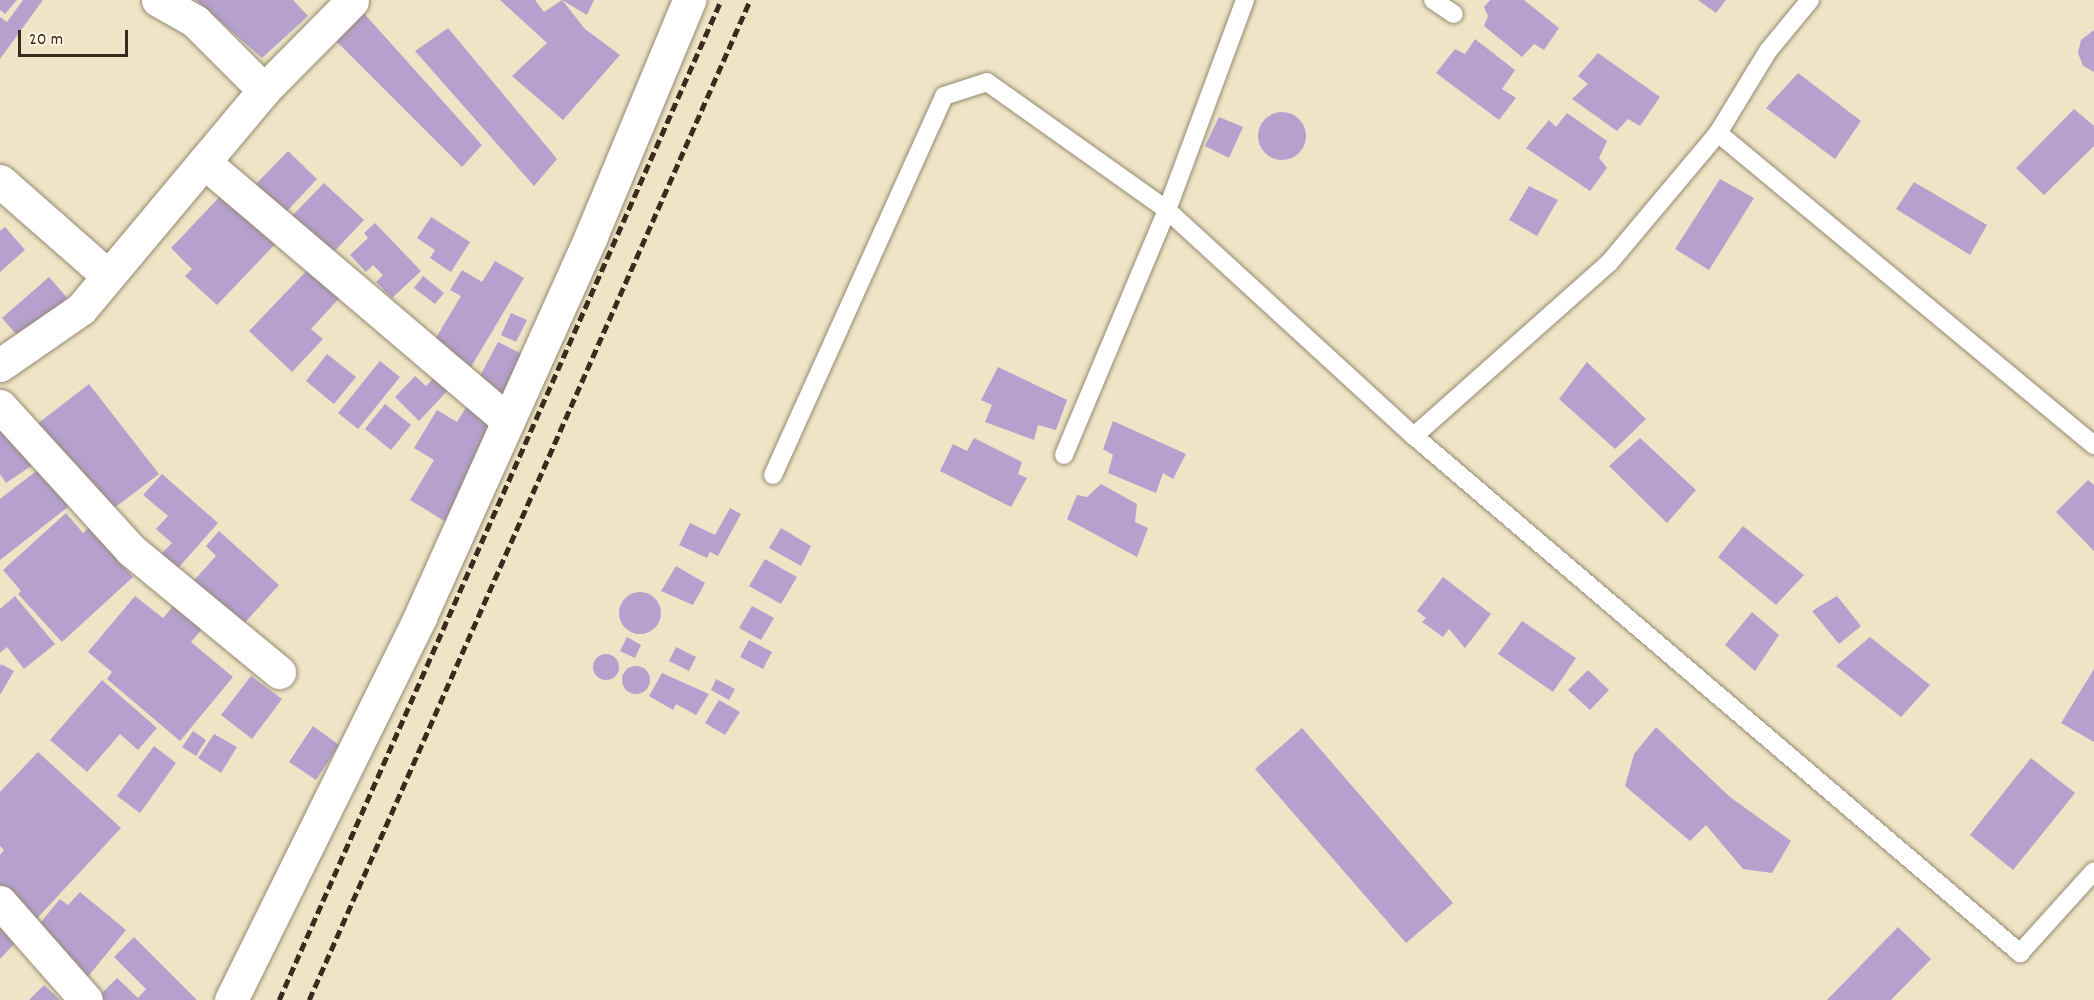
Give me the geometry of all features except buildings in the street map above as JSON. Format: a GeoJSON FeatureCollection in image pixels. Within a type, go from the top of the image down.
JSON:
{"type":"FeatureCollection","features":[{"type":"Feature","properties":{"kind":"street"},"geometry":{"type":"LineString","coordinates":[[158,0],[195,21],[264,90]]}},
{"type":"Feature","properties":{"kind":"street"},"geometry":{"type":"LineString","coordinates":[[231,1000],[420,617],[508,421],[689,0]]}},
{"type":"Feature","properties":{"kind":"street"},"geometry":{"type":"LineString","coordinates":[[0,365],[81,309],[264,90],[352,1]]}},
{"type":"Feature","properties":{"kind":"street"},"geometry":{"type":"LineString","coordinates":[[204,162],[508,421]]}},
{"type":"Feature","properties":{"kind":"street"},"geometry":{"type":"LineString","coordinates":[[0,181],[108,276]]}},
{"type":"Feature","properties":{"kind":"street"},"geometry":{"type":"LineString","coordinates":[[0,406],[131,550],[279,672]]}},
{"type":"Feature","properties":{"kind":"street"},"geometry":{"type":"LineString","coordinates":[[0,902],[86,1000]]}},
{"type":"Feature","properties":{"kind":"lane"},"geometry":{"type":"LineString","coordinates":[[1064,455],[1167,210],[1245,0]]}},
{"type":"Feature","properties":{"kind":"lane"},"geometry":{"type":"LineString","coordinates":[[1433,0],[1454,14]]}},
{"type":"Feature","properties":{"kind":"lane"},"geometry":{"type":"LineString","coordinates":[[1414,436],[1609,262],[1718,133],[1768,51],[1810,0]]}},
{"type":"Feature","properties":{"kind":"lane"},"geometry":{"type":"LineString","coordinates":[[773,475],[944,96],[987,82],[1167,210],[1414,436],[2020,953],[2094,872]]}},
{"type":"Feature","properties":{"kind":"lane"},"geometry":{"type":"LineString","coordinates":[[1718,133],[2094,445]]}},
{"type":"Feature","properties":{"kind":"railway"},"geometry":{"type":"LineString","coordinates":[[279,1000],[721,0]]}},
{"type":"Feature","properties":{"kind":"railway"},"geometry":{"type":"LineString","coordinates":[[309,1000],[750,0]]}}]}
